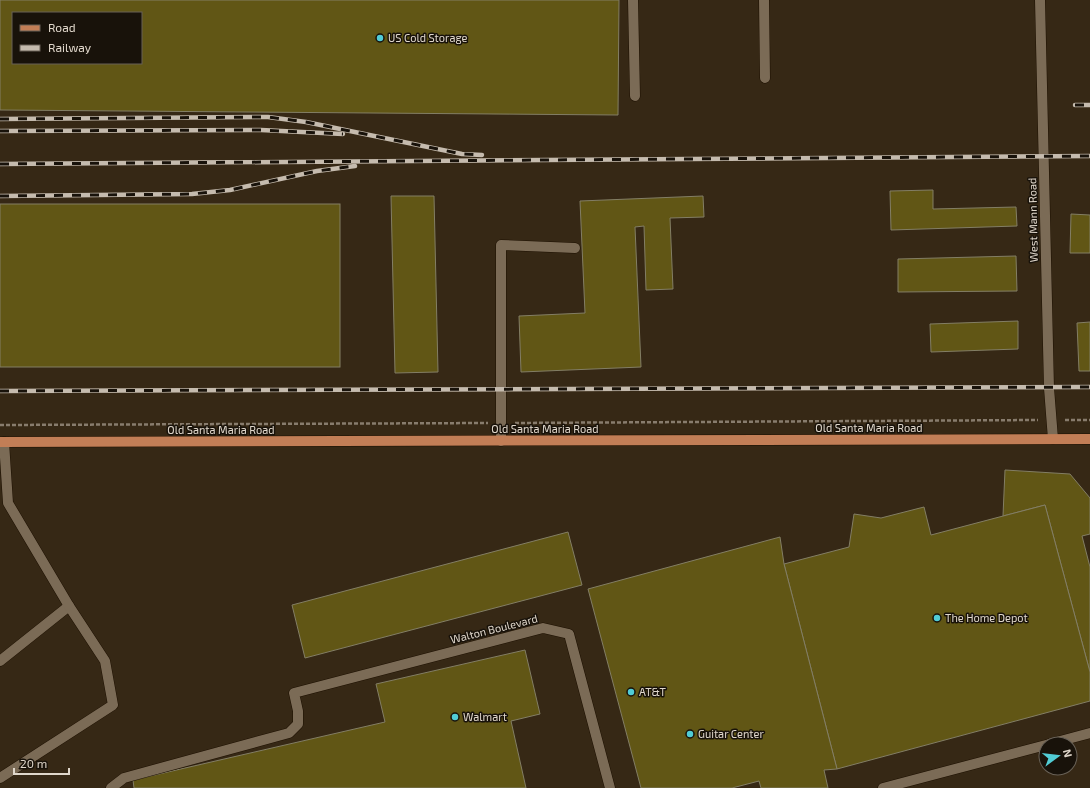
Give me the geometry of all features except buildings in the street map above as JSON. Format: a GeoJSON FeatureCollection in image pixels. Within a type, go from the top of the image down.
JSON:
{"type":"FeatureCollection","features":[{"type":"Feature","properties":{"kind":"main road","name":"Old Santa Maria Road"},"geometry":{"type":"LineString","coordinates":[[2,442],[1053,439],[1089,441]]}},
{"type":"Feature","properties":{"kind":"street"},"geometry":{"type":"LineString","coordinates":[[633,0],[635,96]]}},
{"type":"Feature","properties":{"kind":"street"},"geometry":{"type":"LineString","coordinates":[[764,0],[765,78]]}},
{"type":"Feature","properties":{"kind":"street","name":"West Mann Road"},"geometry":{"type":"LineString","coordinates":[[1040,0],[1049,388],[1053,439]]}},
{"type":"Feature","properties":{"kind":"street"},"geometry":{"type":"LineString","coordinates":[[501,441],[501,245],[575,248]]}},
{"type":"Feature","properties":{"kind":"street"},"geometry":{"type":"LineString","coordinates":[[0,778],[113,705],[105,661],[4,503],[2,442]]}},
{"type":"Feature","properties":{"kind":"street"},"geometry":{"type":"LineString","coordinates":[[0,661],[69,606]]}},
{"type":"Feature","properties":{"kind":"street","name":"Walton Boulevard"},"geometry":{"type":"LineString","coordinates":[[111,788],[124,778],[289,733],[298,724],[298,711],[294,693],[543,628],[569,634],[610,788]]}},
{"type":"Feature","properties":{"kind":"street"},"geometry":{"type":"LineString","coordinates":[[1078,736],[1090,733]]}},
{"type":"Feature","properties":{"kind":"street"},"geometry":{"type":"LineString","coordinates":[[883,788],[1038,746]]}},
{"type":"Feature","properties":{"kind":"path"},"geometry":{"type":"LineString","coordinates":[[0,426],[1090,420]]}},
{"type":"Feature","properties":{"kind":"railway"},"geometry":{"type":"LineString","coordinates":[[1075,105],[1090,105]]}},
{"type":"Feature","properties":{"kind":"railway"},"geometry":{"type":"LineString","coordinates":[[0,119],[268,117],[306,122],[462,154],[482,155]]}},
{"type":"Feature","properties":{"kind":"railway"},"geometry":{"type":"LineString","coordinates":[[0,131],[261,130],[343,134]]}},
{"type":"Feature","properties":{"kind":"railway"},"geometry":{"type":"LineString","coordinates":[[0,164],[1090,156]]}},
{"type":"Feature","properties":{"kind":"railway"},"geometry":{"type":"LineString","coordinates":[[0,196],[192,194],[230,190],[317,171],[355,166]]}},
{"type":"Feature","properties":{"kind":"railway"},"geometry":{"type":"LineString","coordinates":[[0,391],[1090,387]]}},
{"type":"Feature","properties":{"kind":"place","name":"US Cold Storage"},"geometry":{"type":"Point","coordinates":[380,38]}},
{"type":"Feature","properties":{"kind":"place","name":"The Home Depot"},"geometry":{"type":"Point","coordinates":[937,618]}},
{"type":"Feature","properties":{"kind":"place","name":"AT&T"},"geometry":{"type":"Point","coordinates":[631,692]}},
{"type":"Feature","properties":{"kind":"place","name":"Walmart"},"geometry":{"type":"Point","coordinates":[455,717]}},
{"type":"Feature","properties":{"kind":"place","name":"Guitar Center"},"geometry":{"type":"Point","coordinates":[690,734]}}]}
